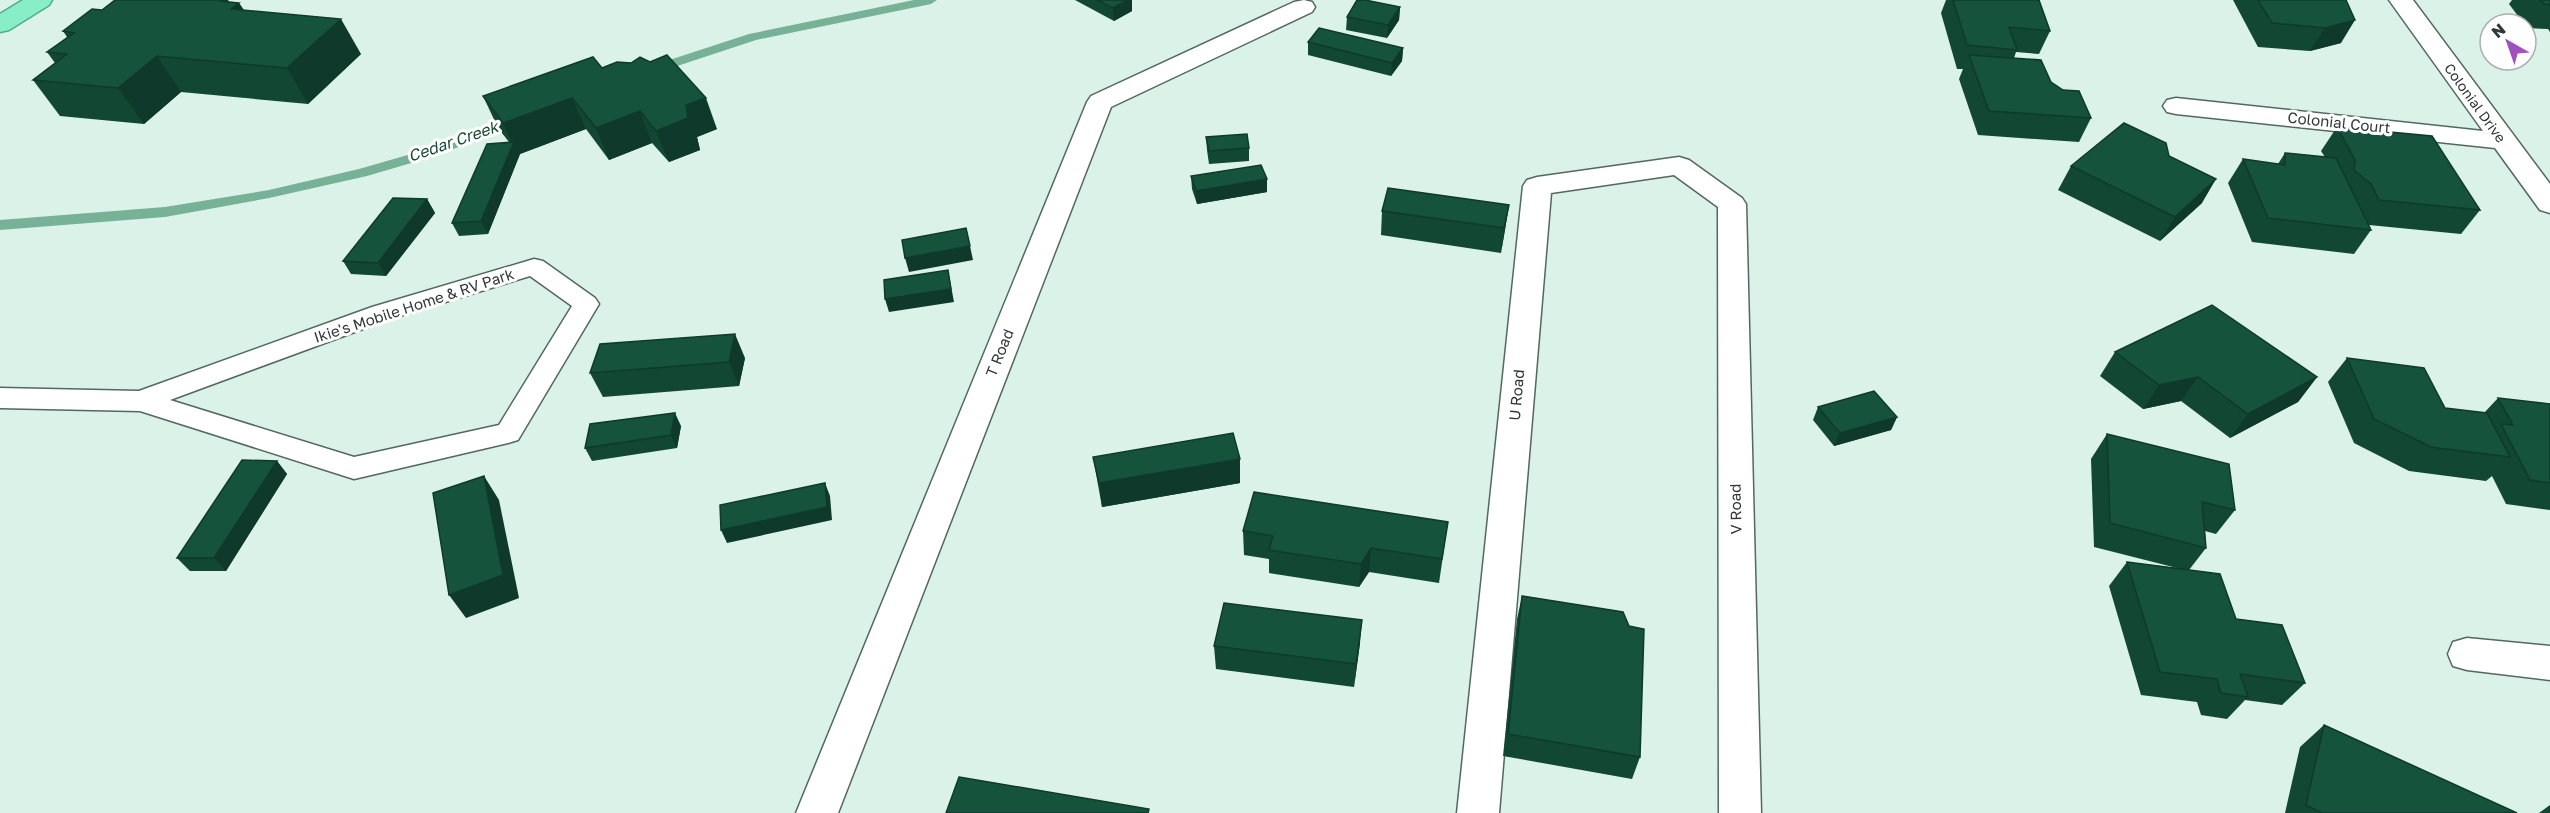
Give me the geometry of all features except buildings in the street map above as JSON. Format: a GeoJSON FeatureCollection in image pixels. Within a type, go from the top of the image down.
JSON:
{"type":"FeatureCollection","features":[{"type":"Feature","properties":{"kind":"highway"},"geometry":{"type":"LineString","coordinates":[[0,25],[40,0]]}},
{"type":"Feature","properties":{"kind":"street","name":"Colonial Drive"},"geometry":{"type":"LineString","coordinates":[[2401,0],[2550,204]]}},
{"type":"Feature","properties":{"kind":"street","name":"T Road"},"geometry":{"type":"LineString","coordinates":[[817,813],[1100,102],[1303,6]]}},
{"type":"Feature","properties":{"kind":"street","name":"Colonial Court"},"geometry":{"type":"LineString","coordinates":[[2176,106],[2502,141]]}},
{"type":"Feature","properties":{"kind":"street","name":"U Road"},"geometry":{"type":"LineString","coordinates":[[1478,813],[1537,186],[1679,166],[1732,204]]}},
{"type":"Feature","properties":{"kind":"street","name":"V Road"},"geometry":{"type":"LineString","coordinates":[[1732,204],[1740,813]]}},
{"type":"Feature","properties":{"kind":"street"},"geometry":{"type":"LineString","coordinates":[[2467,654],[2550,663]]}},
{"type":"Feature","properties":{"kind":"lane","name":"Ikie's Mobile Home & RV Park"},"geometry":{"type":"LineString","coordinates":[[0,398],[140,401],[354,468],[508,433],[586,304],[534,267],[381,313],[140,401]]}},
{"type":"Feature","properties":{"kind":"waterway","name":"Cedar Creek"},"geometry":{"type":"LineString","coordinates":[[653,70],[753,37],[931,0]]}},
{"type":"Feature","properties":{"kind":"waterway","name":"Cedar Creek"},"geometry":{"type":"LineString","coordinates":[[0,225],[165,212],[269,194],[362,173],[430,153],[519,119]]}}]}
